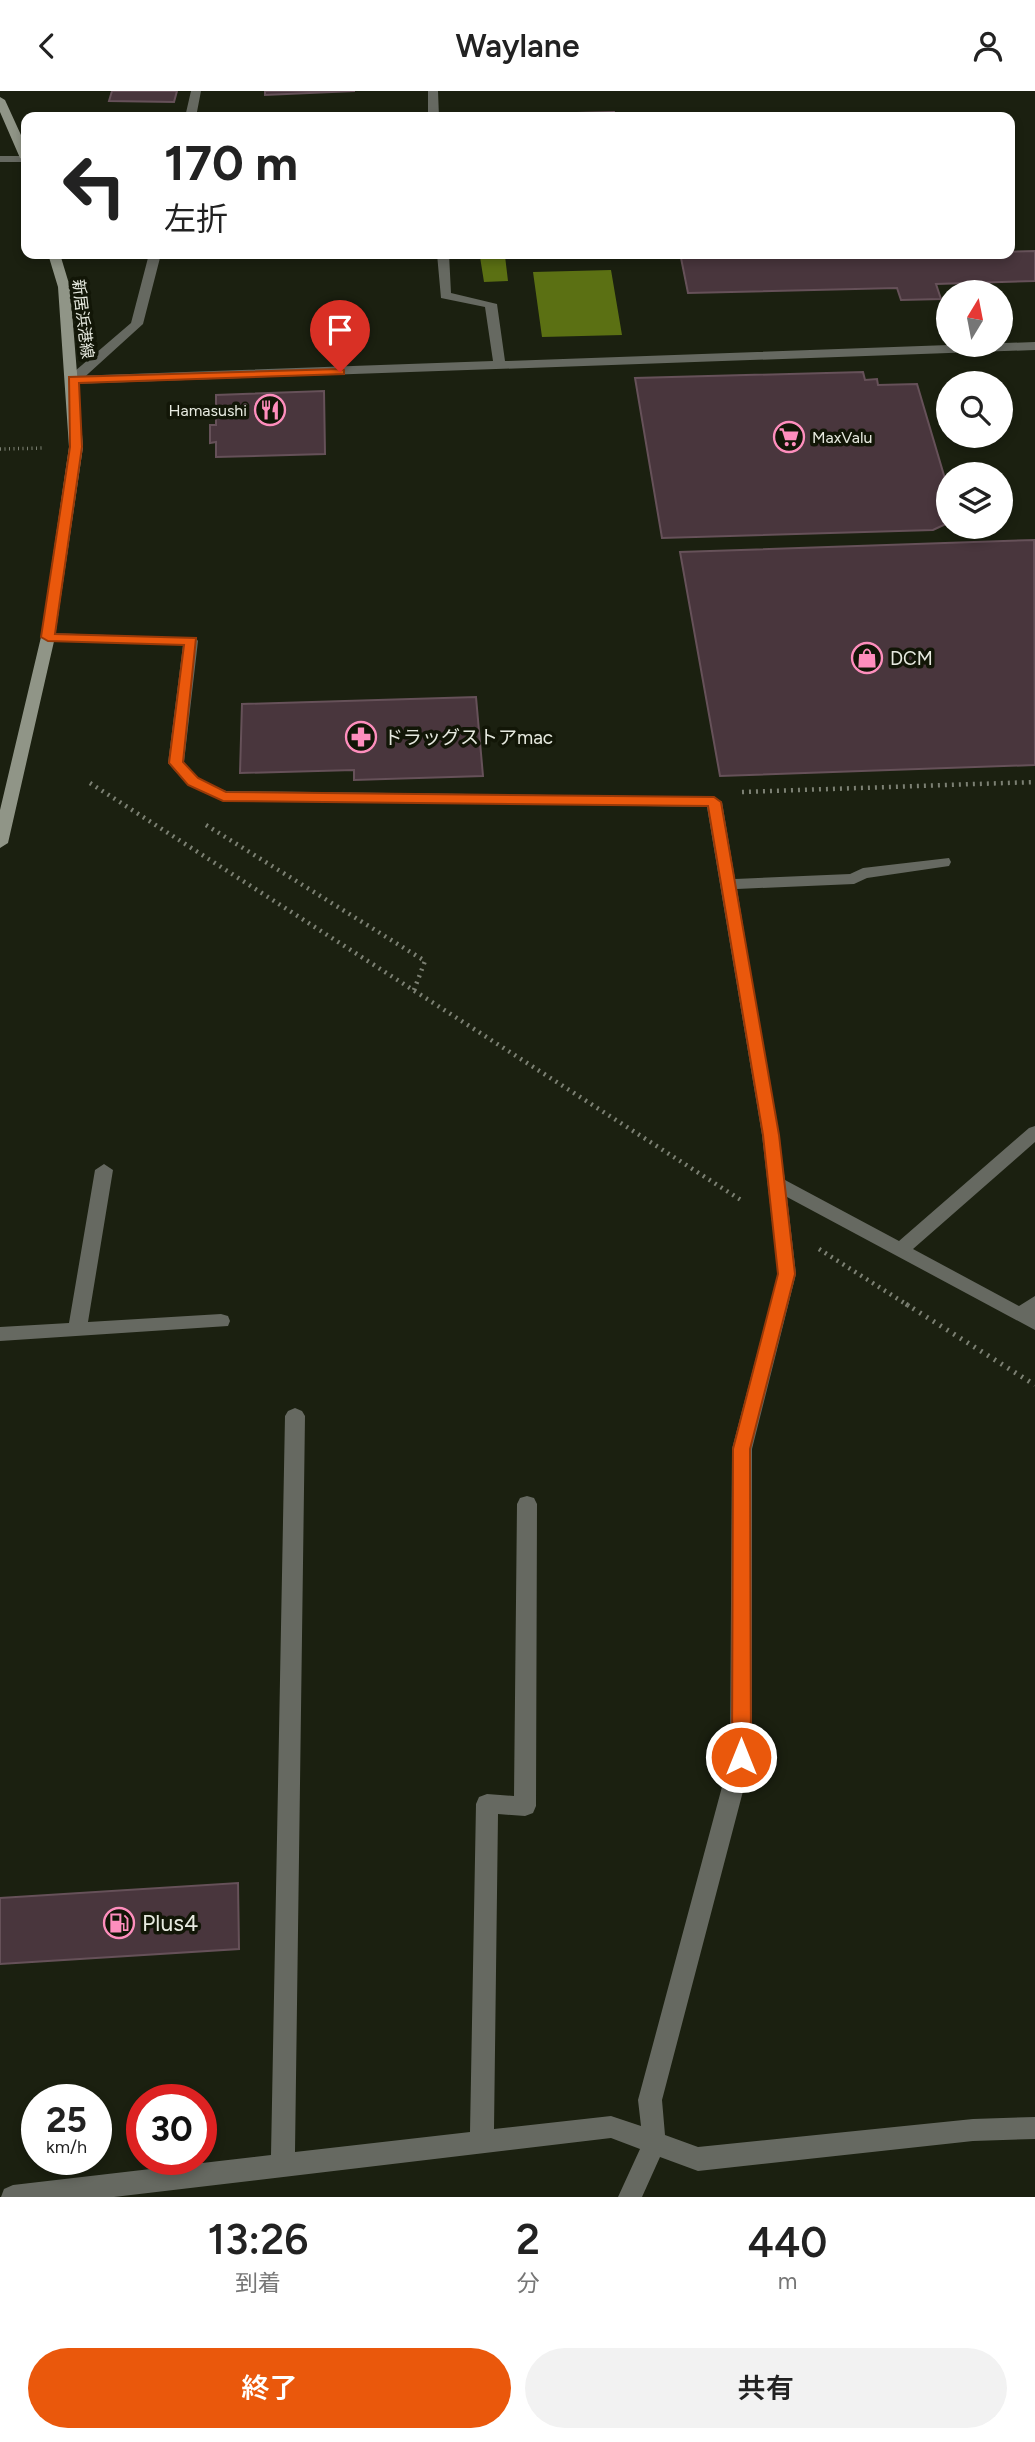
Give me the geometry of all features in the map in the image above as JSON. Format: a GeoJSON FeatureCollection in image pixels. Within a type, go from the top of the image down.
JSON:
{"type":"FeatureCollection","features":[{"type":"Feature","properties":{"kind":"main road"},"geometry":{"type":"LineString","coordinates":[[0,100],[21,148]]}},
{"type":"Feature","properties":{"kind":"main road","name":"新居浜港線"},"geometry":{"type":"LineString","coordinates":[[0,843],[48,637],[76,447],[64,287],[56,259]]}},
{"type":"Feature","properties":{"kind":"street"},"geometry":{"type":"LineString","coordinates":[[191,112],[196,91]]}},
{"type":"Feature","properties":{"kind":"street"},"geometry":{"type":"LineString","coordinates":[[433,91],[434,112]]}},
{"type":"Feature","properties":{"kind":"street"},"geometry":{"type":"LineString","coordinates":[[0,159],[21,159]]}},
{"type":"Feature","properties":{"kind":"street"},"geometry":{"type":"LineString","coordinates":[[73,380],[137,324],[154,259]]}},
{"type":"Feature","properties":{"kind":"street"},"geometry":{"type":"LineString","coordinates":[[443,259],[445,295],[491,304],[500,367]]}},
{"type":"Feature","properties":{"kind":"street"},"geometry":{"type":"LineString","coordinates":[[73,380],[1035,346]]}},
{"type":"Feature","properties":{"kind":"street"},"geometry":{"type":"LineString","coordinates":[[48,637],[191,641],[176,763],[193,782],[223,796],[714,802],[778,1184],[787,1274],[741,1449],[741,1757],[650,2100],[654,2144],[630,2197]]}},
{"type":"Feature","properties":{"kind":"street"},"geometry":{"type":"LineString","coordinates":[[728,884],[854,879],[863,873],[943,862]]}},
{"type":"Feature","properties":{"kind":"street"},"geometry":{"type":"LineString","coordinates":[[900,1250],[1035,1132]]}},
{"type":"Feature","properties":{"kind":"street"},"geometry":{"type":"LineString","coordinates":[[77,1329],[104,1170]]}},
{"type":"Feature","properties":{"kind":"street"},"geometry":{"type":"LineString","coordinates":[[778,1184],[900,1250],[1030,1313]]}},
{"type":"Feature","properties":{"kind":"street"},"geometry":{"type":"LineString","coordinates":[[0,1335],[221,1321]]}},
{"type":"Feature","properties":{"kind":"street"},"geometry":{"type":"LineString","coordinates":[[284,2165],[295,1416]]}},
{"type":"Feature","properties":{"kind":"street"},"geometry":{"type":"LineString","coordinates":[[482,2142],[487,1804],[525,1806],[527,1504]]}},
{"type":"Feature","properties":{"kind":"street"},"geometry":{"type":"LineString","coordinates":[[13,2197],[611,2127],[698,2159],[973,2130],[1035,2128]]}},
{"type":"Feature","properties":{"kind":"path"},"geometry":{"type":"LineString","coordinates":[[0,449],[76,447]]}},
{"type":"Feature","properties":{"kind":"path"},"geometry":{"type":"LineString","coordinates":[[714,802],[737,792],[1035,782]]}},
{"type":"Feature","properties":{"kind":"path"},"geometry":{"type":"LineString","coordinates":[[90,783],[783,1227],[1035,1385]]}},
{"type":"Feature","properties":{"kind":"path"},"geometry":{"type":"LineString","coordinates":[[223,796],[188,813],[425,961],[414,990]]}},
{"type":"Feature","properties":{"kind":"shaded area"},"geometry":{"type":"Polygon","coordinates":[[[480,259],[505,259],[508,281],[484,282],[480,259]]]}},
{"type":"Feature","properties":{"kind":"shaded area"},"geometry":{"type":"Polygon","coordinates":[[[611,270],[622,335],[542,337],[533,272],[611,270]]]}},
{"type":"Feature","properties":{"kind":"building"},"geometry":{"type":"Polygon","coordinates":[[[112,91],[177,91],[174,102],[109,101],[112,91]]]}},
{"type":"Feature","properties":{"kind":"building"},"geometry":{"type":"Polygon","coordinates":[[[265,91],[355,91],[265,95],[265,91]]]}},
{"type":"Feature","properties":{"kind":"building"},"geometry":{"type":"Polygon","coordinates":[[[1035,251],[1035,281],[936,280],[936,299],[901,300],[897,288],[688,293],[681,259],[1015,259],[1015,252],[1035,251]]]}},
{"type":"Feature","properties":{"kind":"building","name":"MaxValu"},"geometry":{"type":"Polygon","coordinates":[[[863,372],[865,380],[877,379],[878,385],[917,384],[940,462],[936,462],[936,529],[662,538],[635,378],[863,372]]]}},
{"type":"Feature","properties":{"kind":"building","name":"Hamasushi"},"geometry":{"type":"Polygon","coordinates":[[[324,391],[325,454],[216,457],[216,442],[210,443],[210,425],[216,425],[216,395],[324,391]]]}},
{"type":"Feature","properties":{"kind":"building","name":"DCM"},"geometry":{"type":"Polygon","coordinates":[[[1034,540],[1035,765],[720,776],[680,552],[1034,540]]]}},
{"type":"Feature","properties":{"kind":"building","name":"ドラッグストアmac"},"geometry":{"type":"Polygon","coordinates":[[[476,697],[483,776],[354,780],[354,770],[240,773],[242,704],[476,697]]]}},
{"type":"Feature","properties":{"kind":"building","name":"Plus4"},"geometry":{"type":"Polygon","coordinates":[[[238,1883],[239,1949],[0,1964],[0,1898],[238,1883]]]}},
{"type":"Feature","properties":{"kind":"place","name":"Hamasushi"},"geometry":{"type":"Point","coordinates":[270,410]}},
{"type":"Feature","properties":{"kind":"place","name":"MaxValu"},"geometry":{"type":"Point","coordinates":[789,437]}},
{"type":"Feature","properties":{"kind":"place","name":"DCM"},"geometry":{"type":"Point","coordinates":[867,658]}},
{"type":"Feature","properties":{"kind":"place","name":"ドラッグストアmac"},"geometry":{"type":"Point","coordinates":[361,737]}},
{"type":"Feature","properties":{"kind":"place","name":"Plus4"},"geometry":{"type":"Point","coordinates":[119,1923]}},
{"type":"Feature","properties":{"kind":"route"},"geometry":{"type":"LineString","coordinates":[[340,372],[73,380],[76,447],[48,637],[191,641],[176,763],[193,782],[223,796],[714,802],[771,1135],[787,1274],[741,1449],[741,1757]]}}]}
